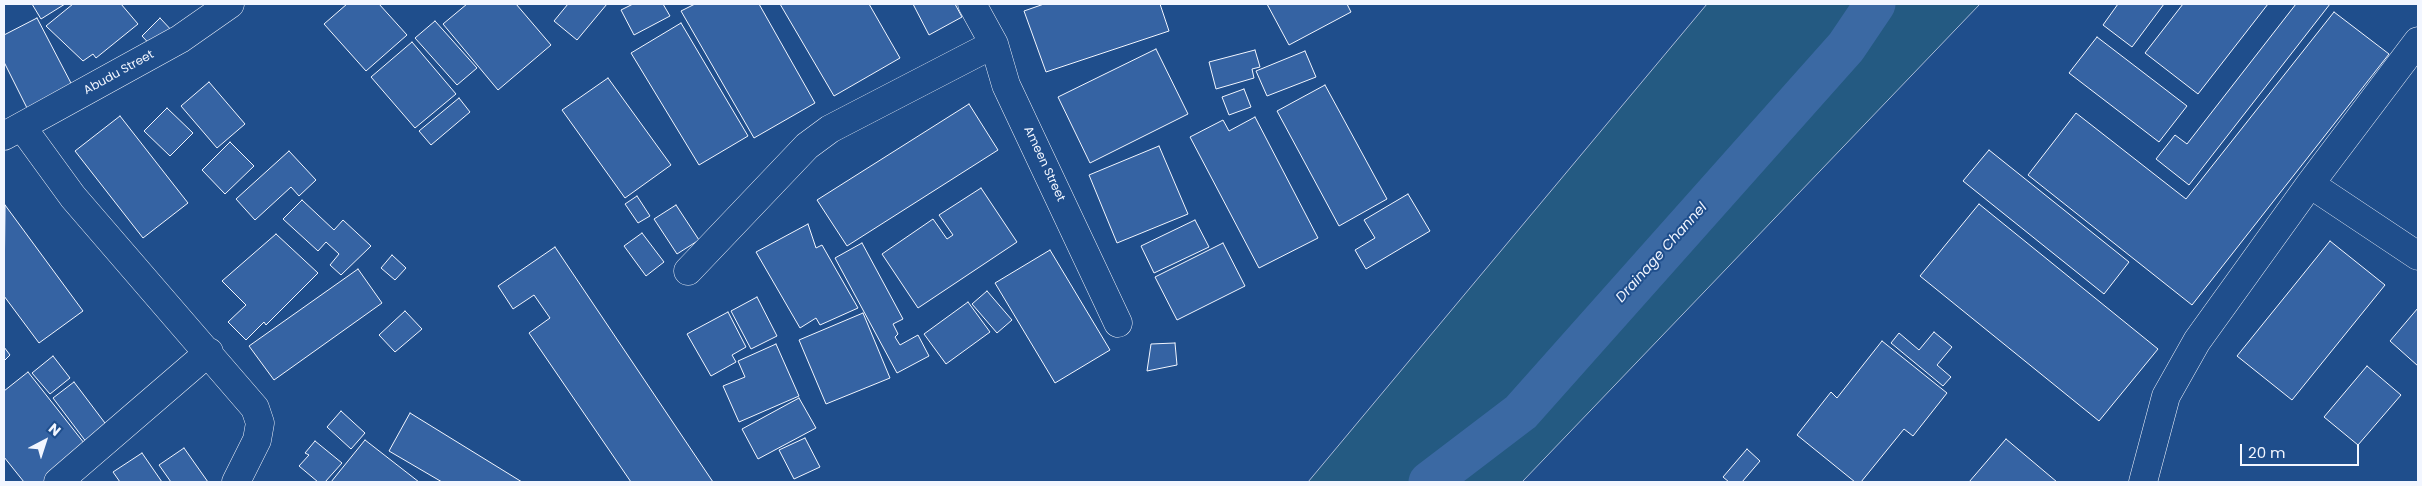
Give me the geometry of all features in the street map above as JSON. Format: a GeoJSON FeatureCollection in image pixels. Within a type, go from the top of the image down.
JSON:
{"type":"FeatureCollection","features":[{"type":"Feature","properties":{"kind":"street","name":"Abudu Street"},"geometry":{"type":"LineString","coordinates":[[13,132],[180,40],[230,4]]}},
{"type":"Feature","properties":{"kind":"street","name":"Ameen Street"},"geometry":{"type":"LineString","coordinates":[[972,4],[994,44],[1006,85],[1118,324]]}},
{"type":"Feature","properties":{"kind":"street"},"geometry":{"type":"LineString","coordinates":[[2143,482],[2166,396],[2198,341],[2310,184],[2418,41]]}},
{"type":"Feature","properties":{"kind":"street"},"geometry":{"type":"LineString","coordinates":[[688,271],[807,146],[822,135],[994,44]]}},
{"type":"Feature","properties":{"kind":"street"},"geometry":{"type":"LineString","coordinates":[[13,132],[73,197],[209,352],[255,408],[260,423],[257,440],[236,482]]}},
{"type":"Feature","properties":{"kind":"street"},"geometry":{"type":"LineString","coordinates":[[2310,184],[2418,256]]}},
{"type":"Feature","properties":{"kind":"street"},"geometry":{"type":"LineString","coordinates":[[58,482],[209,352]]}},
{"type":"Feature","properties":{"kind":"shaded area"},"geometry":{"type":"Polygon","coordinates":[[[1707,4],[1980,4],[1522,482],[1308,482],[1707,4]]]}},
{"type":"Feature","properties":{"kind":"building"},"geometry":{"type":"Polygon","coordinates":[[[32,4],[65,4],[41,19],[32,4]]]}},
{"type":"Feature","properties":{"kind":"building"},"geometry":{"type":"Polygon","coordinates":[[[73,4],[121,4],[138,24],[96,58],[93,54],[83,61],[46,26],[73,4]]]}},
{"type":"Feature","properties":{"kind":"building"},"geometry":{"type":"Polygon","coordinates":[[[347,4],[379,4],[407,35],[366,71],[324,24],[347,4]]]}},
{"type":"Feature","properties":{"kind":"building"},"geometry":{"type":"Polygon","coordinates":[[[467,4],[516,4],[551,45],[498,90],[443,24],[467,4]]]}},
{"type":"Feature","properties":{"kind":"building"},"geometry":{"type":"Polygon","coordinates":[[[568,4],[607,4],[577,40],[554,21],[568,4]]]}},
{"type":"Feature","properties":{"kind":"building"},"geometry":{"type":"Polygon","coordinates":[[[633,4],[663,4],[670,16],[634,35],[621,10],[633,4]]]}},
{"type":"Feature","properties":{"kind":"building"},"geometry":{"type":"Polygon","coordinates":[[[695,4],[759,4],[815,103],[754,138],[681,11],[695,4]]]}},
{"type":"Feature","properties":{"kind":"building"},"geometry":{"type":"Polygon","coordinates":[[[780,4],[869,4],[900,58],[834,96],[780,4]]]}},
{"type":"Feature","properties":{"kind":"building"},"geometry":{"type":"Polygon","coordinates":[[[913,4],[955,4],[962,17],[929,35],[913,4]]]}},
{"type":"Feature","properties":{"kind":"building"},"geometry":{"type":"Polygon","coordinates":[[[1044,4],[1160,4],[1169,31],[1046,72],[1024,11],[1044,4]]]}},
{"type":"Feature","properties":{"kind":"building"},"geometry":{"type":"Polygon","coordinates":[[[1267,4],[1347,4],[1351,12],[1289,45],[1267,4]]]}},
{"type":"Feature","properties":{"kind":"building"},"geometry":{"type":"Polygon","coordinates":[[[2118,4],[2164,4],[2132,47],[2103,25],[2118,4]]]}},
{"type":"Feature","properties":{"kind":"building"},"geometry":{"type":"Polygon","coordinates":[[[2183,4],[2268,4],[2198,94],[2145,53],[2183,4]]]}},
{"type":"Feature","properties":{"kind":"building"},"geometry":{"type":"Polygon","coordinates":[[[2296,4],[2330,4],[2189,185],[2156,159],[2175,135],[2187,144],[2296,4]]]}},
{"type":"Feature","properties":{"kind":"building"},"geometry":{"type":"Polygon","coordinates":[[[2334,12],[2389,54],[2192,305],[2028,175],[2076,113],[2186,199],[2334,12]]]}},
{"type":"Feature","properties":{"kind":"building"},"geometry":{"type":"Polygon","coordinates":[[[37,18],[72,85],[27,108],[4,62],[4,35],[37,18]]]}},
{"type":"Feature","properties":{"kind":"building"},"geometry":{"type":"Polygon","coordinates":[[[160,18],[174,33],[156,51],[142,36],[160,18]]]}},
{"type":"Feature","properties":{"kind":"building"},"geometry":{"type":"Polygon","coordinates":[[[435,21],[477,68],[457,85],[415,38],[435,21]]]}},
{"type":"Feature","properties":{"kind":"building"},"geometry":{"type":"Polygon","coordinates":[[[681,23],[748,136],[699,165],[631,53],[681,23]]]}},
{"type":"Feature","properties":{"kind":"building"},"geometry":{"type":"Polygon","coordinates":[[[2097,37],[2187,106],[2159,142],[2069,73],[2097,37]]]}},
{"type":"Feature","properties":{"kind":"building"},"geometry":{"type":"Polygon","coordinates":[[[412,42],[456,94],[415,128],[371,77],[412,42]]]}},
{"type":"Feature","properties":{"kind":"building"},"geometry":{"type":"Polygon","coordinates":[[[1156,49],[1188,114],[1090,163],[1058,97],[1156,49]]]}},
{"type":"Feature","properties":{"kind":"building"},"geometry":{"type":"Polygon","coordinates":[[[1255,50],[1260,67],[1252,69],[1254,78],[1216,89],[1209,62],[1255,50]]]}},
{"type":"Feature","properties":{"kind":"building"},"geometry":{"type":"Polygon","coordinates":[[[1305,51],[1316,77],[1267,96],[1256,71],[1305,51]]]}},
{"type":"Feature","properties":{"kind":"building"},"geometry":{"type":"Polygon","coordinates":[[[608,78],[671,165],[625,198],[562,110],[608,78]]]}},
{"type":"Feature","properties":{"kind":"building"},"geometry":{"type":"Polygon","coordinates":[[[209,82],[245,124],[217,148],[181,106],[209,82]]]}},
{"type":"Feature","properties":{"kind":"building"},"geometry":{"type":"Polygon","coordinates":[[[1325,85],[1387,199],[1339,226],[1277,111],[1325,85]]]}},
{"type":"Feature","properties":{"kind":"building"},"geometry":{"type":"Polygon","coordinates":[[[1244,89],[1251,107],[1229,115],[1222,97],[1244,89]]]}},
{"type":"Feature","properties":{"kind":"building"},"geometry":{"type":"Polygon","coordinates":[[[459,98],[470,112],[431,145],[419,131],[459,98]]]}},
{"type":"Feature","properties":{"kind":"building"},"geometry":{"type":"Polygon","coordinates":[[[969,104],[998,150],[847,246],[817,200],[969,104]]]}},
{"type":"Feature","properties":{"kind":"building"},"geometry":{"type":"Polygon","coordinates":[[[167,108],[193,133],[170,156],[144,131],[167,108]]]}},
{"type":"Feature","properties":{"kind":"building"},"geometry":{"type":"Polygon","coordinates":[[[120,116],[188,203],[143,238],[75,151],[120,116]]]}},
{"type":"Feature","properties":{"kind":"building"},"geometry":{"type":"Polygon","coordinates":[[[1255,117],[1318,238],[1259,268],[1190,137],[1223,120],[1229,131],[1255,117]]]}},
{"type":"Feature","properties":{"kind":"building"},"geometry":{"type":"Polygon","coordinates":[[[230,142],[254,166],[225,194],[202,170],[230,142]]]}},
{"type":"Feature","properties":{"kind":"building"},"geometry":{"type":"Polygon","coordinates":[[[1159,146],[1188,214],[1117,243],[1089,175],[1159,146]]]}},
{"type":"Feature","properties":{"kind":"building"},"geometry":{"type":"Polygon","coordinates":[[[1989,150],[2129,262],[2104,294],[1963,181],[1989,150]]]}},
{"type":"Feature","properties":{"kind":"building"},"geometry":{"type":"Polygon","coordinates":[[[289,151],[316,180],[299,196],[291,187],[255,220],[236,199],[289,151]]]}},
{"type":"Feature","properties":{"kind":"building"},"geometry":{"type":"Polygon","coordinates":[[[981,188],[1017,242],[918,308],[882,254],[933,219],[947,239],[953,235],[939,215],[981,188]]]}},
{"type":"Feature","properties":{"kind":"building"},"geometry":{"type":"Polygon","coordinates":[[[1408,194],[1430,231],[1366,269],[1355,250],[1375,238],[1364,220],[1408,194]]]}},
{"type":"Feature","properties":{"kind":"building"},"geometry":{"type":"Polygon","coordinates":[[[637,196],[650,216],[638,223],[625,204],[637,196]]]}},
{"type":"Feature","properties":{"kind":"building"},"geometry":{"type":"Polygon","coordinates":[[[302,200],[334,230],[343,220],[371,246],[341,275],[330,265],[339,254],[326,242],[318,251],[283,219],[302,200]]]}},
{"type":"Feature","properties":{"kind":"building"},"geometry":{"type":"Polygon","coordinates":[[[1979,204],[2158,349],[2099,421],[1920,276],[1979,204]]]}},
{"type":"Feature","properties":{"kind":"building"},"geometry":{"type":"Polygon","coordinates":[[[5,205],[83,311],[39,343],[4,296],[5,205]]]}},
{"type":"Feature","properties":{"kind":"building"},"geometry":{"type":"Polygon","coordinates":[[[676,205],[699,240],[677,254],[654,219],[676,205]]]}},
{"type":"Feature","properties":{"kind":"building"},"geometry":{"type":"Polygon","coordinates":[[[1195,220],[1209,247],[1154,273],[1141,246],[1195,220]]]}},
{"type":"Feature","properties":{"kind":"building"},"geometry":{"type":"Polygon","coordinates":[[[808,224],[816,248],[822,245],[858,308],[820,325],[816,318],[800,328],[756,252],[808,224]]]}},
{"type":"Feature","properties":{"kind":"building"},"geometry":{"type":"Polygon","coordinates":[[[642,233],[664,262],[646,276],[624,246],[642,233]]]}},
{"type":"Feature","properties":{"kind":"building"},"geometry":{"type":"Polygon","coordinates":[[[276,234],[318,273],[266,325],[264,322],[246,340],[228,322],[246,305],[222,281],[276,234]]]}},
{"type":"Feature","properties":{"kind":"building"},"geometry":{"type":"Polygon","coordinates":[[[2330,241],[2385,285],[2292,400],[2237,356],[2330,241]]]}},
{"type":"Feature","properties":{"kind":"building"},"geometry":{"type":"Polygon","coordinates":[[[862,243],[903,319],[893,324],[898,334],[895,337],[900,345],[918,335],[929,356],[897,373],[835,258],[862,243]]]}},
{"type":"Feature","properties":{"kind":"building"},"geometry":{"type":"Polygon","coordinates":[[[1223,243],[1245,286],[1177,320],[1155,277],[1223,243]]]}},
{"type":"Feature","properties":{"kind":"building"},"geometry":{"type":"Polygon","coordinates":[[[555,247],[713,482],[631,482],[529,333],[550,318],[534,295],[513,309],[498,286],[555,247]]]}},
{"type":"Feature","properties":{"kind":"building"},"geometry":{"type":"Polygon","coordinates":[[[1050,250],[1110,350],[1055,383],[995,283],[1050,250]]]}},
{"type":"Feature","properties":{"kind":"building"},"geometry":{"type":"Polygon","coordinates":[[[392,255],[406,268],[395,280],[381,268],[392,255]]]}},
{"type":"Feature","properties":{"kind":"building"},"geometry":{"type":"Polygon","coordinates":[[[358,269],[382,303],[274,380],[249,346],[358,269]]]}},
{"type":"Feature","properties":{"kind":"building"},"geometry":{"type":"Polygon","coordinates":[[[987,291],[1012,320],[997,333],[972,304],[987,291]]]}},
{"type":"Feature","properties":{"kind":"building"},"geometry":{"type":"Polygon","coordinates":[[[757,297],[777,336],[751,349],[731,311],[757,297]]]}},
{"type":"Feature","properties":{"kind":"building"},"geometry":{"type":"Polygon","coordinates":[[[968,302],[990,332],[946,364],[924,334],[968,302]]]}},
{"type":"Feature","properties":{"kind":"building"},"geometry":{"type":"Polygon","coordinates":[[[2418,308],[2418,366],[2390,341],[2418,308]]]}},
{"type":"Feature","properties":{"kind":"building"},"geometry":{"type":"Polygon","coordinates":[[[405,311],[422,329],[395,352],[379,335],[405,311]]]}},
{"type":"Feature","properties":{"kind":"building"},"geometry":{"type":"Polygon","coordinates":[[[728,312],[746,347],[732,355],[736,362],[711,376],[687,334],[728,312]]]}},
{"type":"Feature","properties":{"kind":"building"},"geometry":{"type":"Polygon","coordinates":[[[863,313],[890,378],[826,404],[799,340],[863,313]]]}},
{"type":"Feature","properties":{"kind":"building"},"geometry":{"type":"Polygon","coordinates":[[[1934,332],[1952,347],[1937,365],[1951,377],[1943,386],[1891,343],[1899,333],[1919,350],[1934,332]]]}},
{"type":"Feature","properties":{"kind":"building"},"geometry":{"type":"Polygon","coordinates":[[[1882,341],[1947,393],[1913,436],[1904,429],[1861,482],[1855,482],[1797,435],[1831,392],[1837,398],[1882,341]]]}},
{"type":"Feature","properties":{"kind":"building"},"geometry":{"type":"Polygon","coordinates":[[[1175,343],[1177,365],[1147,371],[1151,344],[1175,343]]]}},
{"type":"Feature","properties":{"kind":"building"},"geometry":{"type":"Polygon","coordinates":[[[776,344],[799,396],[739,422],[723,386],[745,377],[738,361],[776,344]]]}},
{"type":"Feature","properties":{"kind":"building"},"geometry":{"type":"Polygon","coordinates":[[[4,347],[10,355],[4,361],[4,347]]]}},
{"type":"Feature","properties":{"kind":"building"},"geometry":{"type":"Polygon","coordinates":[[[53,356],[70,378],[50,394],[32,373],[53,356]]]}},
{"type":"Feature","properties":{"kind":"building"},"geometry":{"type":"Polygon","coordinates":[[[2367,366],[2401,395],[2358,445],[2324,417],[2367,366]]]}},
{"type":"Feature","properties":{"kind":"building"},"geometry":{"type":"Polygon","coordinates":[[[28,372],[88,448],[45,482],[24,482],[4,457],[4,391],[28,372]]]}},
{"type":"Feature","properties":{"kind":"building"},"geometry":{"type":"Polygon","coordinates":[[[74,382],[111,431],[90,447],[53,398],[74,382]]]}},
{"type":"Feature","properties":{"kind":"building"},"geometry":{"type":"Polygon","coordinates":[[[799,398],[816,428],[758,459],[742,429],[799,398]]]}},
{"type":"Feature","properties":{"kind":"building"},"geometry":{"type":"Polygon","coordinates":[[[341,411],[365,433],[351,449],[327,427],[341,411]]]}},
{"type":"Feature","properties":{"kind":"building"},"geometry":{"type":"Polygon","coordinates":[[[410,413],[522,482],[442,482],[389,451],[410,413]]]}},
{"type":"Feature","properties":{"kind":"building"},"geometry":{"type":"Polygon","coordinates":[[[805,438],[820,467],[794,479],[779,450],[805,438]]]}},
{"type":"Feature","properties":{"kind":"building"},"geometry":{"type":"Polygon","coordinates":[[[2006,439],[2057,482],[1969,482],[2006,439]]]}},
{"type":"Feature","properties":{"kind":"building"},"geometry":{"type":"Polygon","coordinates":[[[365,440],[419,482],[331,482],[365,440]]]}},
{"type":"Feature","properties":{"kind":"building"},"geometry":{"type":"Polygon","coordinates":[[[315,441],[342,463],[325,482],[318,482],[299,466],[309,455],[305,453],[315,441]]]}},
{"type":"Feature","properties":{"kind":"building"},"geometry":{"type":"Polygon","coordinates":[[[184,448],[208,482],[171,482],[159,465],[184,448]]]}},
{"type":"Feature","properties":{"kind":"building"},"geometry":{"type":"Polygon","coordinates":[[[1747,449],[1760,461],[1742,482],[1729,482],[1723,477],[1747,449]]]}},
{"type":"Feature","properties":{"kind":"building"},"geometry":{"type":"Polygon","coordinates":[[[142,453],[162,482],[120,482],[113,472],[142,453]]]}},
{"type":"Feature","properties":{"kind":"waterway","name":"Drainage Channel"},"geometry":{"type":"LineString","coordinates":[[1429,482],[1521,412],[1846,47],[1875,4]]}}]}
